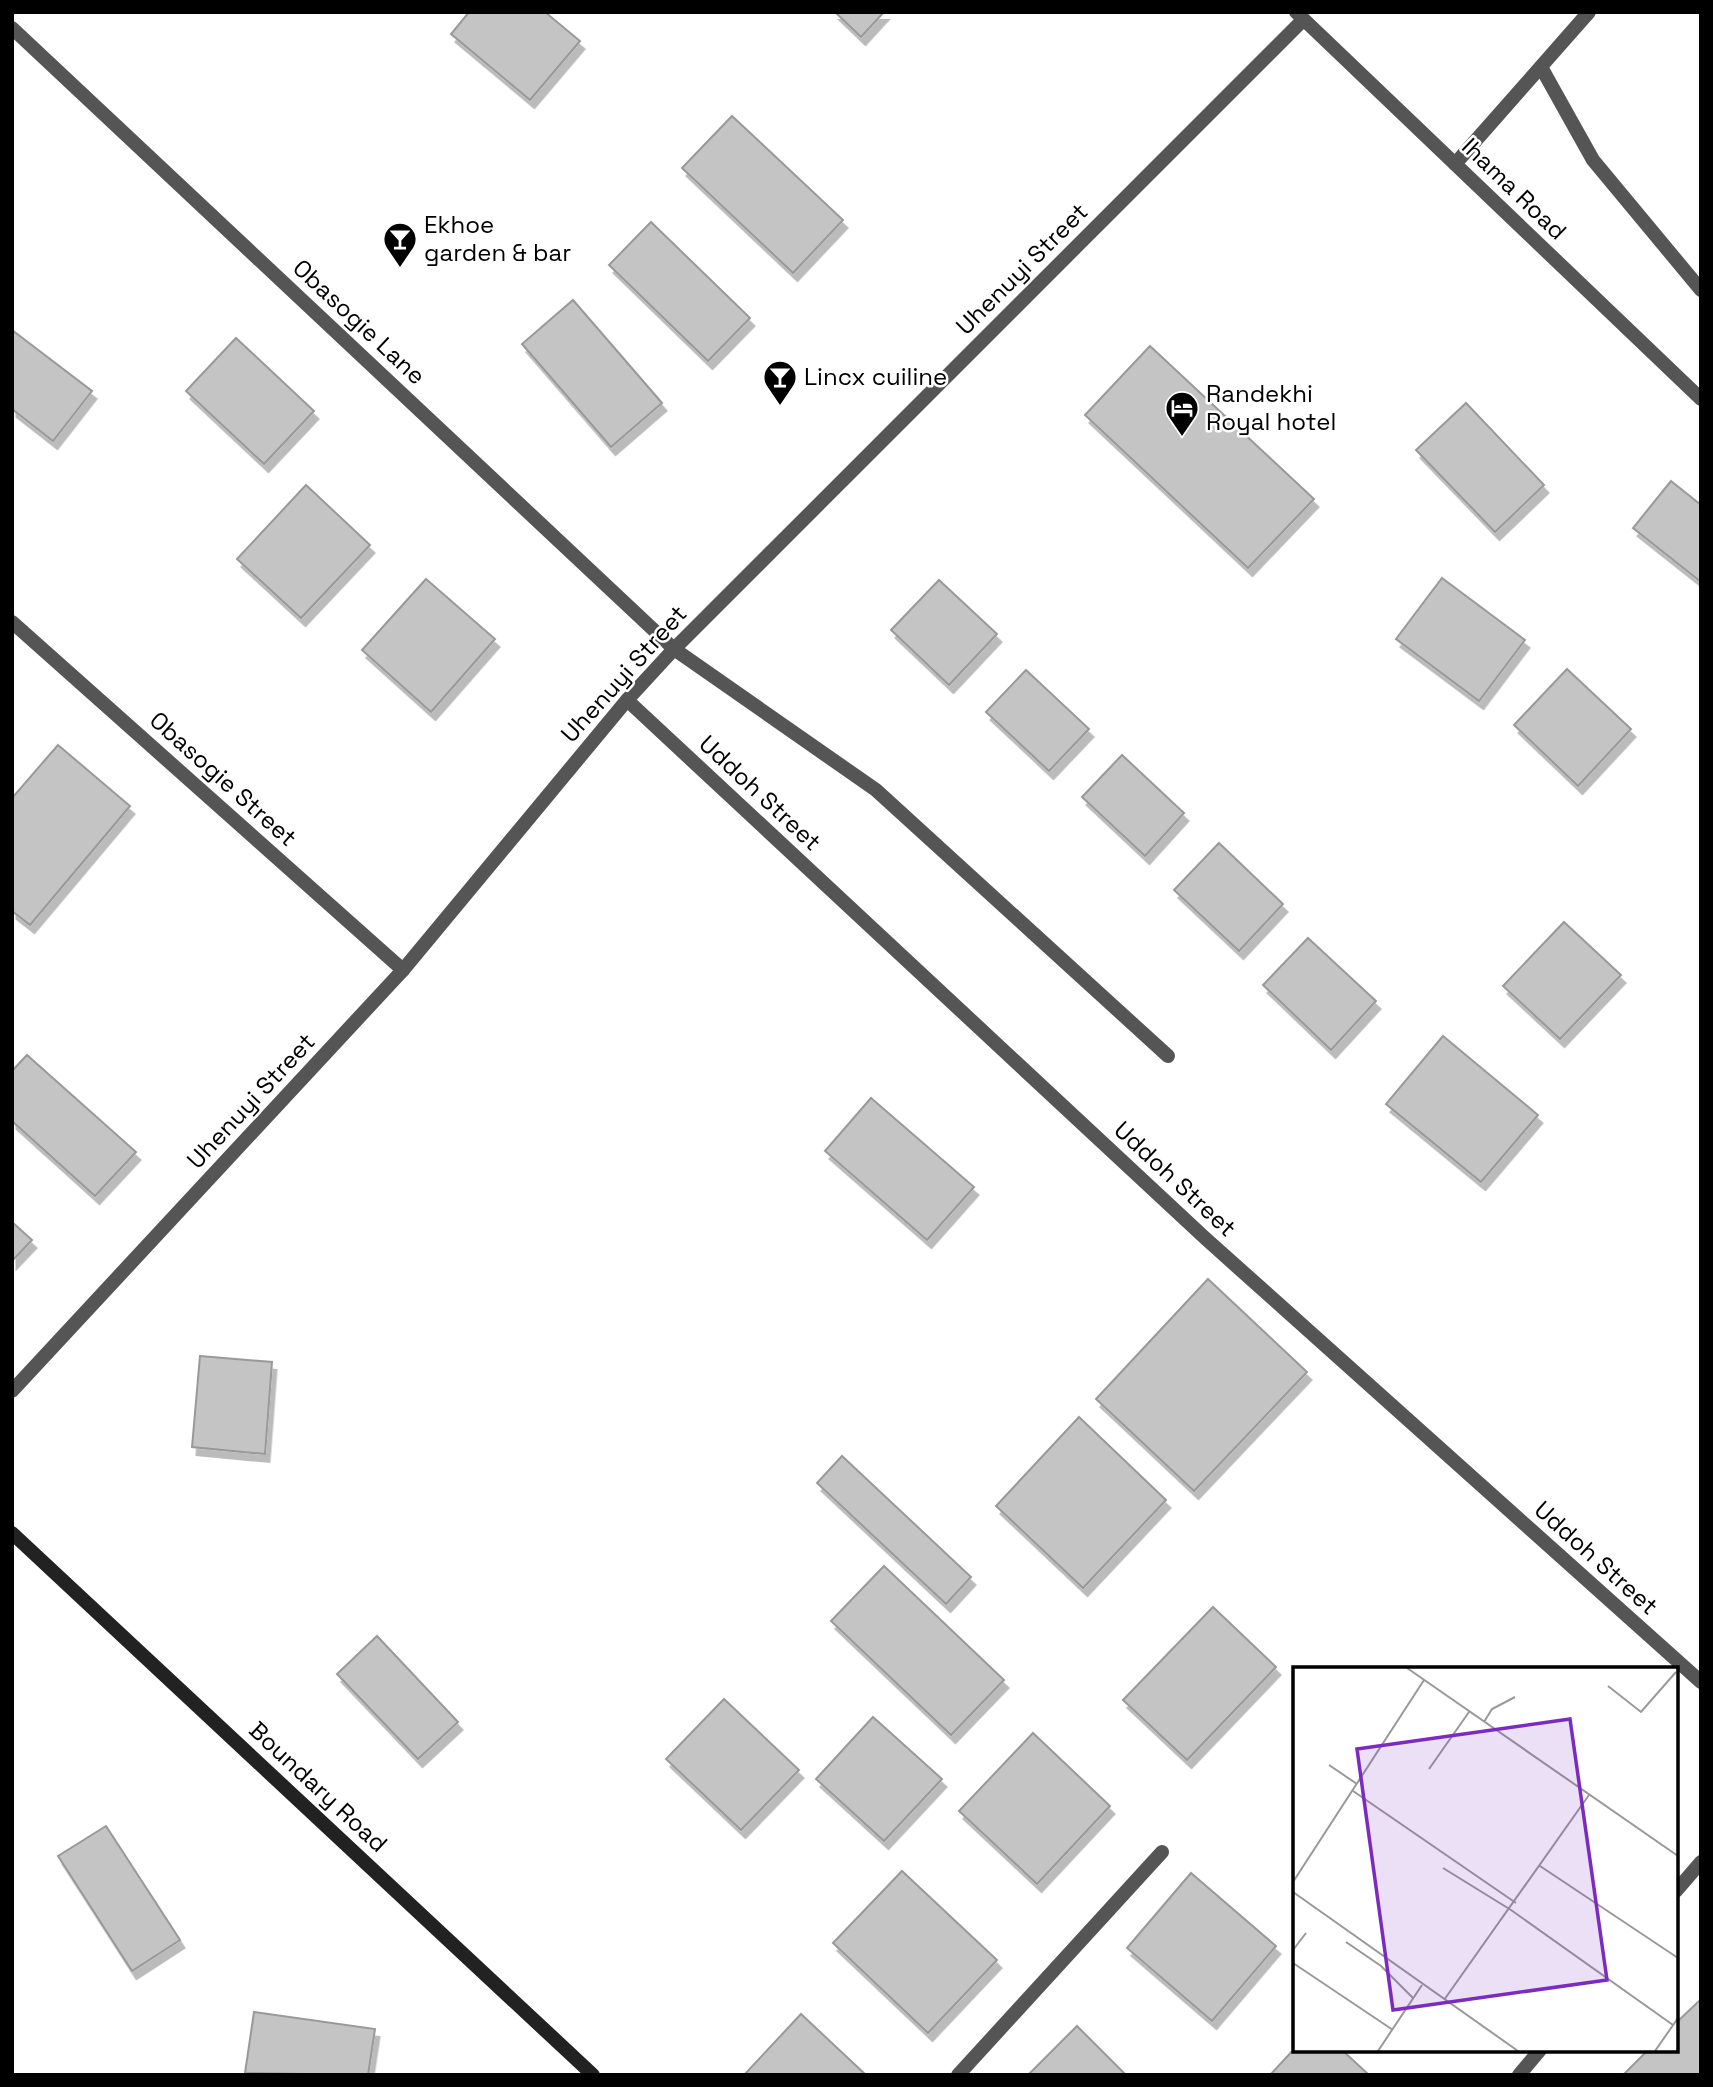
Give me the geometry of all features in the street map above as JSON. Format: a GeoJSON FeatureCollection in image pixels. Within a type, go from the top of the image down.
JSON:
{"type":"FeatureCollection","features":[{"type":"Feature","properties":{"kind":"street"},"geometry":{"type":"LineString","coordinates":[[1455,164],[1589,12]]}},
{"type":"Feature","properties":{"kind":"street","name":"Ihama Road"},"geometry":{"type":"LineString","coordinates":[[1300,16],[1701,399]]}},
{"type":"Feature","properties":{"kind":"street","name":"Uhenuyi Street"},"geometry":{"type":"LineString","coordinates":[[12,1391],[404,970],[627,700],[674,649],[1300,16]]}},
{"type":"Feature","properties":{"kind":"street","name":"Obasogie Lane"},"geometry":{"type":"LineString","coordinates":[[12,28],[674,649],[876,790],[1168,1056]]}},
{"type":"Feature","properties":{"kind":"street"},"geometry":{"type":"LineString","coordinates":[[1541,68],[1593,160],[1652,235],[1701,290]]}},
{"type":"Feature","properties":{"kind":"street","name":"Obasogie Street"},"geometry":{"type":"LineString","coordinates":[[12,622],[404,970]]}},
{"type":"Feature","properties":{"kind":"street","name":"Uddoh Street"},"geometry":{"type":"LineString","coordinates":[[627,700],[1205,1238],[1701,1682]]}},
{"type":"Feature","properties":{"kind":"street","name":"Boundary Road"},"geometry":{"type":"LineString","coordinates":[[12,1533],[593,2075]]}},
{"type":"Feature","properties":{"kind":"street"},"geometry":{"type":"LineString","coordinates":[[958,2075],[1162,1852]]}},
{"type":"Feature","properties":{"kind":"street"},"geometry":{"type":"LineString","coordinates":[[1678,1889],[1701,1863]]}},
{"type":"Feature","properties":{"kind":"street"},"geometry":{"type":"LineString","coordinates":[[1519,2075],[1538,2052]]}},
{"type":"Feature","properties":{"kind":"building"},"geometry":{"type":"Polygon","coordinates":[[[469,12],[545,12],[580,41],[530,100],[451,34],[469,12]]]}},
{"type":"Feature","properties":{"kind":"building"},"geometry":{"type":"Polygon","coordinates":[[[835,12],[884,12],[861,37],[835,12]]]}},
{"type":"Feature","properties":{"kind":"building"},"geometry":{"type":"Polygon","coordinates":[[[732,116],[843,220],[793,273],[682,168],[732,116]]]}},
{"type":"Feature","properties":{"kind":"building"},"geometry":{"type":"Polygon","coordinates":[[[651,222],[750,318],[708,361],[609,265],[651,222]]]}},
{"type":"Feature","properties":{"kind":"building"},"geometry":{"type":"Polygon","coordinates":[[[573,300],[662,403],[611,447],[522,344],[573,300]]]}},
{"type":"Feature","properties":{"kind":"building"},"geometry":{"type":"Polygon","coordinates":[[[12,330],[92,391],[53,441],[12,409],[12,330]]]}},
{"type":"Feature","properties":{"kind":"building"},"geometry":{"type":"Polygon","coordinates":[[[236,338],[314,411],[264,464],[186,391],[236,338]]]}},
{"type":"Feature","properties":{"kind":"building"},"geometry":{"type":"Polygon","coordinates":[[[1150,346],[1314,499],[1248,568],[1085,415],[1150,346]]]}},
{"type":"Feature","properties":{"kind":"building"},"geometry":{"type":"Polygon","coordinates":[[[1466,403],[1544,485],[1495,532],[1416,450],[1466,403]]]}},
{"type":"Feature","properties":{"kind":"building"},"geometry":{"type":"Polygon","coordinates":[[[1671,481],[1701,505],[1701,582],[1633,528],[1671,481]]]}},
{"type":"Feature","properties":{"kind":"building"},"geometry":{"type":"Polygon","coordinates":[[[306,485],[370,545],[301,618],[237,559],[306,485]]]}},
{"type":"Feature","properties":{"kind":"building"},"geometry":{"type":"Polygon","coordinates":[[[1442,578],[1525,640],[1479,701],[1396,639],[1442,578]]]}},
{"type":"Feature","properties":{"kind":"building"},"geometry":{"type":"Polygon","coordinates":[[[426,579],[495,639],[431,712],[362,650],[426,579]]]}},
{"type":"Feature","properties":{"kind":"building"},"geometry":{"type":"Polygon","coordinates":[[[939,580],[997,634],[949,685],[891,630],[939,580]]]}},
{"type":"Feature","properties":{"kind":"building"},"geometry":{"type":"Polygon","coordinates":[[[1567,669],[1631,729],[1578,786],[1514,725],[1567,669]]]}},
{"type":"Feature","properties":{"kind":"building"},"geometry":{"type":"Polygon","coordinates":[[[1026,670],[1089,729],[1049,771],[986,712],[1026,670]]]}},
{"type":"Feature","properties":{"kind":"building"},"geometry":{"type":"Polygon","coordinates":[[[58,745],[130,806],[30,925],[12,911],[12,798],[58,745]]]}},
{"type":"Feature","properties":{"kind":"building"},"geometry":{"type":"Polygon","coordinates":[[[1122,755],[1184,813],[1145,856],[1082,797],[1122,755]]]}},
{"type":"Feature","properties":{"kind":"building"},"geometry":{"type":"Polygon","coordinates":[[[1219,843],[1283,904],[1239,951],[1174,890],[1219,843]]]}},
{"type":"Feature","properties":{"kind":"building"},"geometry":{"type":"Polygon","coordinates":[[[1564,922],[1621,975],[1560,1039],[1503,986],[1564,922]]]}},
{"type":"Feature","properties":{"kind":"building"},"geometry":{"type":"Polygon","coordinates":[[[1308,938],[1376,1001],[1331,1050],[1263,985],[1308,938]]]}},
{"type":"Feature","properties":{"kind":"building"},"geometry":{"type":"Polygon","coordinates":[[[1443,1036],[1538,1115],[1481,1182],[1386,1104],[1443,1036]]]}},
{"type":"Feature","properties":{"kind":"building"},"geometry":{"type":"Polygon","coordinates":[[[27,1055],[136,1152],[95,1196],[12,1121],[12,1071],[27,1055]]]}},
{"type":"Feature","properties":{"kind":"building"},"geometry":{"type":"Polygon","coordinates":[[[871,1098],[974,1187],[927,1240],[825,1151],[871,1098]]]}},
{"type":"Feature","properties":{"kind":"building"},"geometry":{"type":"Polygon","coordinates":[[[12,1222],[32,1240],[12,1261],[12,1222]]]}},
{"type":"Feature","properties":{"kind":"building"},"geometry":{"type":"Polygon","coordinates":[[[1208,1279],[1307,1372],[1194,1491],[1096,1399],[1208,1279]]]}},
{"type":"Feature","properties":{"kind":"building"},"geometry":{"type":"Polygon","coordinates":[[[200,1356],[272,1362],[265,1454],[192,1447],[200,1356]]]}},
{"type":"Feature","properties":{"kind":"building"},"geometry":{"type":"Polygon","coordinates":[[[1079,1417],[1166,1500],[1083,1588],[996,1506],[1079,1417]]]}},
{"type":"Feature","properties":{"kind":"building"},"geometry":{"type":"Polygon","coordinates":[[[842,1456],[971,1577],[946,1604],[817,1483],[842,1456]]]}},
{"type":"Feature","properties":{"kind":"building"},"geometry":{"type":"Polygon","coordinates":[[[884,1566],[1004,1680],[951,1735],[831,1621],[884,1566]]]}},
{"type":"Feature","properties":{"kind":"building"},"geometry":{"type":"Polygon","coordinates":[[[1213,1607],[1276,1667],[1187,1760],[1123,1700],[1213,1607]]]}},
{"type":"Feature","properties":{"kind":"building"},"geometry":{"type":"Polygon","coordinates":[[[377,1636],[458,1722],[418,1759],[337,1674],[377,1636]]]}},
{"type":"Feature","properties":{"kind":"building"},"geometry":{"type":"Polygon","coordinates":[[[724,1699],[799,1770],[741,1830],[666,1759],[724,1699]]]}},
{"type":"Feature","properties":{"kind":"building"},"geometry":{"type":"Polygon","coordinates":[[[873,1717],[942,1779],[884,1841],[816,1779],[873,1717]]]}},
{"type":"Feature","properties":{"kind":"building"},"geometry":{"type":"Polygon","coordinates":[[[1033,1733],[1110,1806],[1037,1884],[959,1811],[1033,1733]]]}},
{"type":"Feature","properties":{"kind":"building"},"geometry":{"type":"Polygon","coordinates":[[[106,1826],[180,1940],[132,1971],[58,1856],[106,1826]]]}},
{"type":"Feature","properties":{"kind":"building"},"geometry":{"type":"Polygon","coordinates":[[[902,1871],[997,1960],[928,2033],[833,1943],[902,1871]]]}},
{"type":"Feature","properties":{"kind":"building"},"geometry":{"type":"Polygon","coordinates":[[[1191,1873],[1276,1946],[1212,2021],[1127,1948],[1191,1873]]]}},
{"type":"Feature","properties":{"kind":"building"},"geometry":{"type":"Polygon","coordinates":[[[1700,2000],[1701,2075],[1623,2075],[1646,2052],[1678,2052],[1678,2021],[1700,2000]]]}},
{"type":"Feature","properties":{"kind":"building"},"geometry":{"type":"Polygon","coordinates":[[[254,2012],[375,2029],[368,2075],[245,2073],[254,2012]]]}},
{"type":"Feature","properties":{"kind":"building"},"geometry":{"type":"Polygon","coordinates":[[[801,2014],[866,2075],[744,2075],[801,2014]]]}},
{"type":"Feature","properties":{"kind":"building"},"geometry":{"type":"Polygon","coordinates":[[[1077,2026],[1126,2075],[1028,2075],[1077,2026]]]}},
{"type":"Feature","properties":{"kind":"building"},"geometry":{"type":"Polygon","coordinates":[[[1293,2050],[1344,2052],[1369,2075],[1270,2075],[1293,2050]]]}},
{"type":"Feature","properties":{"kind":"place","name":"Ekhoe garden & bar"},"geometry":{"type":"Point","coordinates":[400,269]}},
{"type":"Feature","properties":{"kind":"place","name":"Lincx cuiline"},"geometry":{"type":"Point","coordinates":[780,407]}},
{"type":"Feature","properties":{"kind":"place","name":"Randekhi Royal hotel"},"geometry":{"type":"Point","coordinates":[1182,438]}}]}
